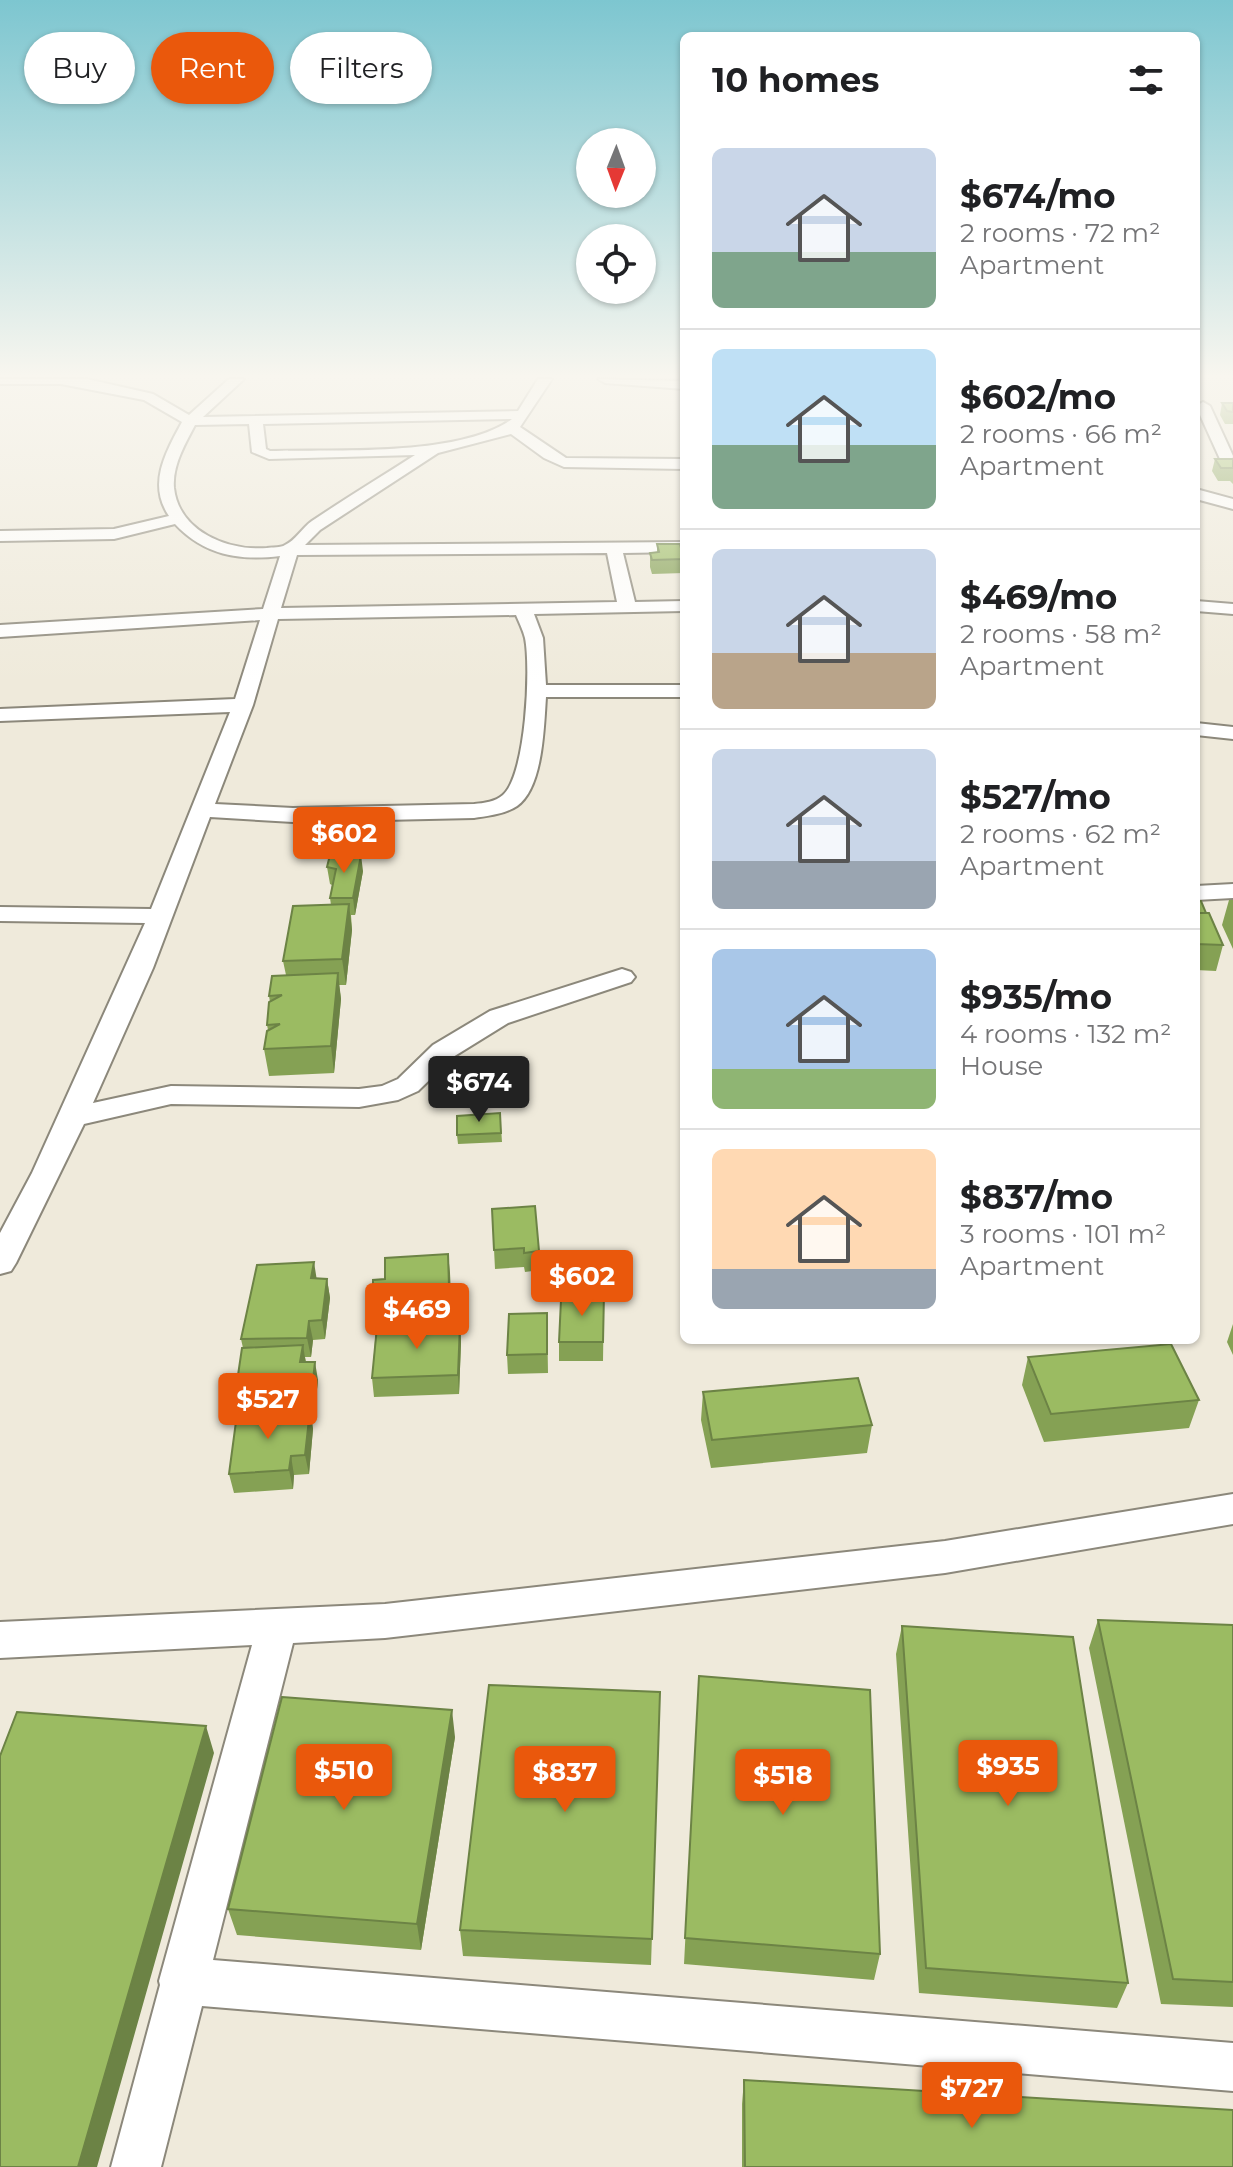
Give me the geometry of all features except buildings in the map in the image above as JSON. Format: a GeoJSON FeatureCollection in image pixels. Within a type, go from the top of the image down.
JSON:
{"type":"FeatureCollection","features":[{"type":"Feature","properties":{"kind":"street"},"geometry":{"type":"LineString","coordinates":[[167,480],[166,487],[177,519],[221,549],[257,554],[290,550],[680,547]]}},
{"type":"Feature","properties":{"kind":"street"},"geometry":{"type":"LineString","coordinates":[[0,1263],[72,1117],[160,916],[243,705],[268,614],[290,550],[314,527],[386,480]]}},
{"type":"Feature","properties":{"kind":"street"},"geometry":{"type":"LineString","coordinates":[[1200,495],[1233,504]]}},
{"type":"Feature","properties":{"kind":"street"},"geometry":{"type":"LineString","coordinates":[[0,536],[114,534],[177,519]]}},
{"type":"Feature","properties":{"kind":"street"},"geometry":{"type":"LineString","coordinates":[[614,548],[627,607]]}},
{"type":"Feature","properties":{"kind":"street"},"geometry":{"type":"LineString","coordinates":[[0,631],[268,614],[680,606]]}},
{"type":"Feature","properties":{"kind":"street"},"geometry":{"type":"LineString","coordinates":[[1200,606],[1233,609]]}},
{"type":"Feature","properties":{"kind":"street"},"geometry":{"type":"LineString","coordinates":[[202,810],[293,815],[474,811],[497,807],[514,797],[523,782],[537,691],[534,638],[523,609]]}},
{"type":"Feature","properties":{"kind":"street"},"geometry":{"type":"LineString","coordinates":[[537,691],[680,691]]}},
{"type":"Feature","properties":{"kind":"street"},"geometry":{"type":"LineString","coordinates":[[0,715],[243,705]]}},
{"type":"Feature","properties":{"kind":"street"},"geometry":{"type":"LineString","coordinates":[[1200,729],[1233,733]]}},
{"type":"Feature","properties":{"kind":"street"},"geometry":{"type":"LineString","coordinates":[[1200,893],[1233,891]]}},
{"type":"Feature","properties":{"kind":"street"},"geometry":{"type":"LineString","coordinates":[[0,914],[160,916]]}},
{"type":"Feature","properties":{"kind":"street"},"geometry":{"type":"LineString","coordinates":[[72,1117],[171,1095],[359,1098],[388,1094],[408,1085],[443,1051],[499,1017],[622,977]]}},
{"type":"Feature","properties":{"kind":"street"},"geometry":{"type":"LineString","coordinates":[[0,1640],[401,1619],[945,1557],[1233,1509]]}},
{"type":"Feature","properties":{"kind":"street"},"geometry":{"type":"LineString","coordinates":[[136,2167],[182,1981],[277,1627]]}},
{"type":"Feature","properties":{"kind":"street"},"geometry":{"type":"LineString","coordinates":[[182,1981],[1233,2067]]}}]}
